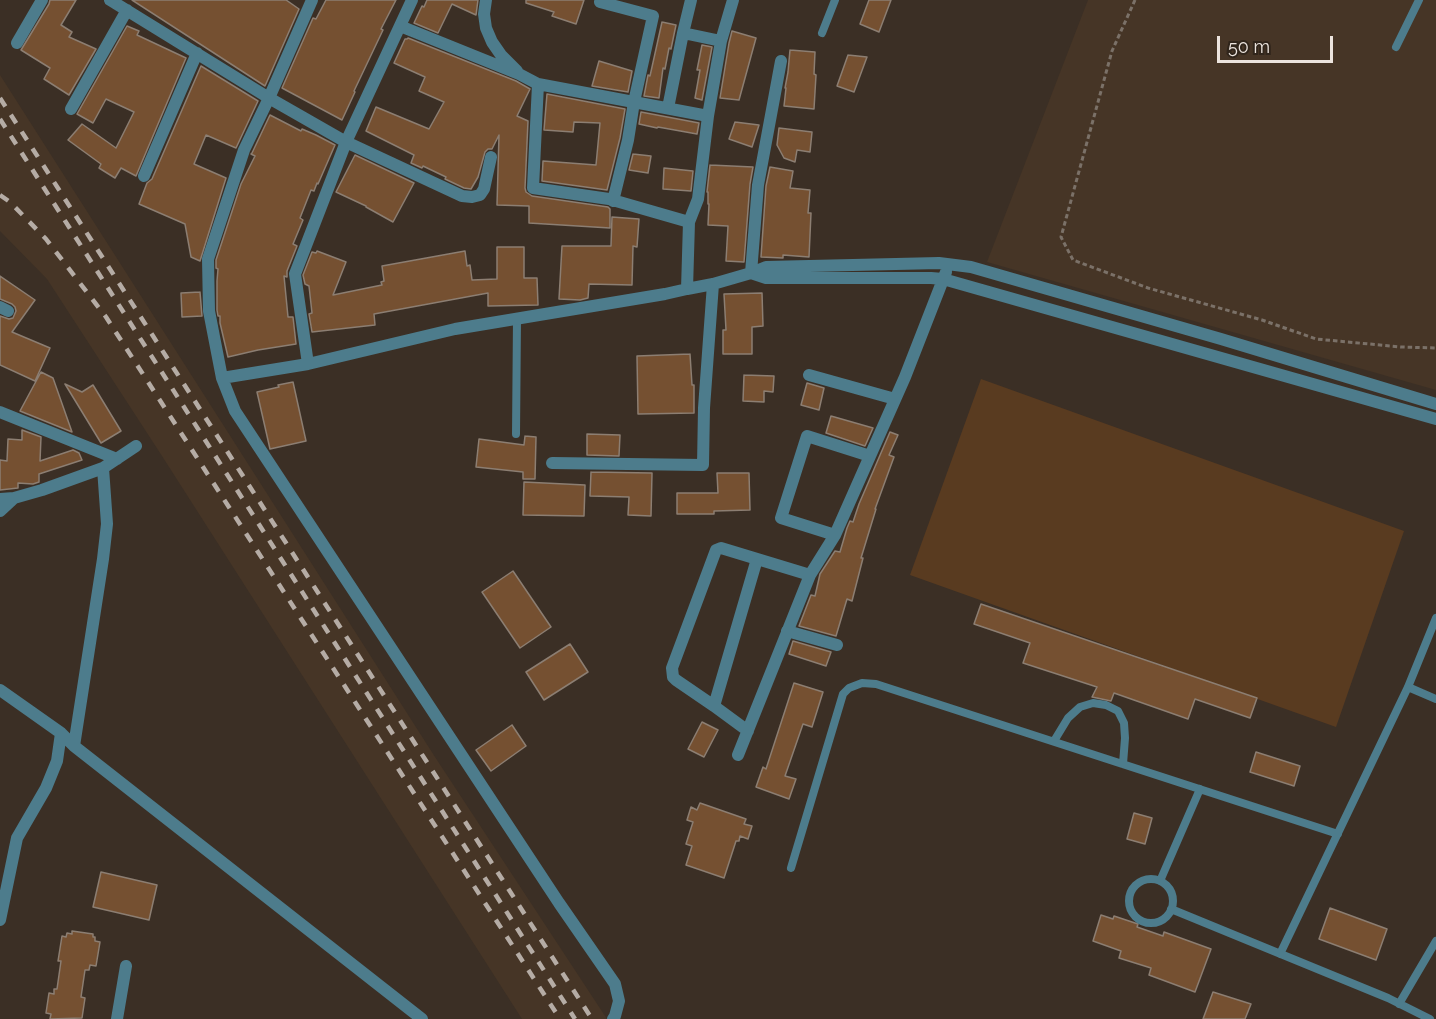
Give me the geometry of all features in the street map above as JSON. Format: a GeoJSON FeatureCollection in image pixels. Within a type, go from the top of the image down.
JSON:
{"type":"FeatureCollection","features":[{"type":"Feature","properties":{"kind":"street"},"geometry":{"type":"LineString","coordinates":[[17,43],[42,0]]}},
{"type":"Feature","properties":{"kind":"street"},"geometry":{"type":"LineString","coordinates":[[110,0],[269,98],[346,141],[462,196],[480,195],[484,189],[491,157]]}},
{"type":"Feature","properties":{"kind":"street"},"geometry":{"type":"LineString","coordinates":[[312,0],[244,150],[208,259],[209,311],[222,378],[235,411],[559,903],[615,984],[619,1001],[613,1019]]}},
{"type":"Feature","properties":{"kind":"street"},"geometry":{"type":"LineString","coordinates":[[308,364],[295,274],[346,141],[412,0]]}},
{"type":"Feature","properties":{"kind":"street"},"geometry":{"type":"LineString","coordinates":[[486,0],[484,14],[486,28],[492,42],[519,74]]}},
{"type":"Feature","properties":{"kind":"street"},"geometry":{"type":"LineString","coordinates":[[668,108],[691,0]]}},
{"type":"Feature","properties":{"kind":"street"},"geometry":{"type":"LineString","coordinates":[[687,289],[689,222],[698,198],[708,116],[721,41],[733,0]]}},
{"type":"Feature","properties":{"kind":"street"},"geometry":{"type":"LineString","coordinates":[[600,2],[653,16],[613,201]]}},
{"type":"Feature","properties":{"kind":"street"},"geometry":{"type":"LineString","coordinates":[[71,109],[127,10]]}},
{"type":"Feature","properties":{"kind":"street"},"geometry":{"type":"LineString","coordinates":[[400,26],[519,74],[538,84],[708,116]]}},
{"type":"Feature","properties":{"kind":"street"},"geometry":{"type":"LineString","coordinates":[[683,33],[721,41]]}},
{"type":"Feature","properties":{"kind":"street"},"geometry":{"type":"LineString","coordinates":[[144,176],[197,53]]}},
{"type":"Feature","properties":{"kind":"street"},"geometry":{"type":"LineString","coordinates":[[751,273],[758,185],[781,61]]}},
{"type":"Feature","properties":{"kind":"street"},"geometry":{"type":"LineString","coordinates":[[538,84],[533,188],[613,201],[689,222]]}},
{"type":"Feature","properties":{"kind":"street"},"geometry":{"type":"LineString","coordinates":[[222,378],[308,364],[455,329],[665,294],[713,284],[766,267],[923,263],[971,267],[1436,404]]}},
{"type":"Feature","properties":{"kind":"street"},"geometry":{"type":"LineString","coordinates":[[738,755],[810,575],[835,535],[896,399],[949,264]]}},
{"type":"Feature","properties":{"kind":"street"},"geometry":{"type":"LineString","coordinates":[[751,273],[766,278],[943,279],[1436,419]]}},
{"type":"Feature","properties":{"kind":"street"},"geometry":{"type":"LineString","coordinates":[[552,463],[703,465],[704,408],[713,284]]}},
{"type":"Feature","properties":{"kind":"street"},"geometry":{"type":"LineString","coordinates":[[1307,381],[1311,366]]}},
{"type":"Feature","properties":{"kind":"street"},"geometry":{"type":"LineString","coordinates":[[809,375],[896,399]]}},
{"type":"Feature","properties":{"kind":"street"},"geometry":{"type":"LineString","coordinates":[[0,412],[117,459]]}},
{"type":"Feature","properties":{"kind":"street"},"geometry":{"type":"LineString","coordinates":[[835,535],[781,518],[807,436],[870,456]]}},
{"type":"Feature","properties":{"kind":"street"},"geometry":{"type":"LineString","coordinates":[[0,498],[14,498],[42,490],[103,468],[136,446]]}},
{"type":"Feature","properties":{"kind":"street"},"geometry":{"type":"LineString","coordinates":[[74,746],[107,524],[103,468]]}},
{"type":"Feature","properties":{"kind":"street"},"geometry":{"type":"LineString","coordinates":[[0,511],[14,498]]}},
{"type":"Feature","properties":{"kind":"street"},"geometry":{"type":"LineString","coordinates":[[748,731],[673,676],[672,668],[716,550],[721,548],[810,575]]}},
{"type":"Feature","properties":{"kind":"street"},"geometry":{"type":"LineString","coordinates":[[714,706],[757,559]]}},
{"type":"Feature","properties":{"kind":"street"},"geometry":{"type":"LineString","coordinates":[[787,631],[837,645]]}},
{"type":"Feature","properties":{"kind":"street"},"geometry":{"type":"LineString","coordinates":[[0,690],[61,733],[74,746],[422,1019]]}},
{"type":"Feature","properties":{"kind":"street"},"geometry":{"type":"LineString","coordinates":[[0,920],[17,838],[46,788],[57,761],[61,733]]}},
{"type":"Feature","properties":{"kind":"street"},"geometry":{"type":"LineString","coordinates":[[117,1019],[126,966]]}},
{"type":"Feature","properties":{"kind":"lane"},"geometry":{"type":"LineString","coordinates":[[822,33],[835,0]]}},
{"type":"Feature","properties":{"kind":"lane"},"geometry":{"type":"LineString","coordinates":[[1396,47],[1419,0]]}},
{"type":"Feature","properties":{"kind":"lane"},"geometry":{"type":"LineString","coordinates":[[516,434],[518,319]]}},
{"type":"Feature","properties":{"kind":"lane"},"geometry":{"type":"LineString","coordinates":[[1280,954],[1408,687],[1436,618]]}},
{"type":"Feature","properties":{"kind":"lane"},"geometry":{"type":"LineString","coordinates":[[791,868],[843,694],[849,688],[862,683],[876,684],[1338,834]]}},
{"type":"Feature","properties":{"kind":"lane"},"geometry":{"type":"LineString","coordinates":[[1408,687],[1436,699]]}},
{"type":"Feature","properties":{"kind":"lane"},"geometry":{"type":"LineString","coordinates":[[1054,741],[1068,718],[1080,707],[1093,703],[1106,705],[1118,711],[1124,723],[1124,764]]}},
{"type":"Feature","properties":{"kind":"lane"},"geometry":{"type":"LineString","coordinates":[[1160,881],[1200,789]]}},
{"type":"Feature","properties":{"kind":"lane"},"geometry":{"type":"LineString","coordinates":[[1153,879],[1160,881],[1170,890],[1171,909],[1162,919],[1143,921],[1137,917],[1130,906],[1131,892],[1140,882],[1153,879]]}},
{"type":"Feature","properties":{"kind":"lane"},"geometry":{"type":"LineString","coordinates":[[1171,909],[1430,1019]]}},
{"type":"Feature","properties":{"kind":"lane"},"geometry":{"type":"LineString","coordinates":[[1399,1004],[1436,941]]}},
{"type":"Feature","properties":{"kind":"path"},"geometry":{"type":"LineString","coordinates":[[1135,0],[1112,51],[1061,237],[1073,260],[1148,288],[1262,320],[1316,339],[1436,348]]}},
{"type":"Feature","properties":{"kind":"shaded area"},"geometry":{"type":"Polygon","coordinates":[[[1088,0],[1436,0],[1436,390],[987,262],[1088,0]]]}},
{"type":"Feature","properties":{"kind":"shaded area"},"geometry":{"type":"Polygon","coordinates":[[[0,75],[435,757],[607,1019],[522,1019],[47,279],[0,231],[0,75]]]}},
{"type":"Feature","properties":{"kind":"shaded area"},"geometry":{"type":"Polygon","coordinates":[[[981,379],[1404,531],[1336,727],[910,575],[981,379]]]}},
{"type":"Feature","properties":{"kind":"building"},"geometry":{"type":"Polygon","coordinates":[[[50,0],[76,0],[61,25],[72,32],[69,37],[96,49],[69,95],[44,79],[50,68],[21,50],[50,0]]]}},
{"type":"Feature","properties":{"kind":"building"},"geometry":{"type":"Polygon","coordinates":[[[132,0],[286,0],[299,9],[265,86],[132,0]]]}},
{"type":"Feature","properties":{"kind":"building"},"geometry":{"type":"Polygon","coordinates":[[[326,0],[396,0],[342,120],[282,88],[313,18],[316,19],[326,0]]]}},
{"type":"Feature","properties":{"kind":"building"},"geometry":{"type":"Polygon","coordinates":[[[427,0],[478,0],[476,15],[452,4],[438,33],[414,23],[427,0]]]}},
{"type":"Feature","properties":{"kind":"building"},"geometry":{"type":"Polygon","coordinates":[[[526,0],[584,0],[576,24],[552,16],[554,12],[526,3],[526,0]]]}},
{"type":"Feature","properties":{"kind":"building"},"geometry":{"type":"Polygon","coordinates":[[[869,0],[891,0],[879,32],[860,24],[869,0]]]}},
{"type":"Feature","properties":{"kind":"building"},"geometry":{"type":"Polygon","coordinates":[[[662,22],[676,25],[671,49],[669,48],[665,69],[663,68],[659,98],[644,96],[648,75],[650,76],[662,22]]]}},
{"type":"Feature","properties":{"kind":"building"},"geometry":{"type":"Polygon","coordinates":[[[127,26],[139,31],[137,35],[186,58],[136,176],[121,168],[115,178],[99,168],[101,164],[68,140],[82,124],[116,148],[134,112],[106,99],[93,123],[77,114],[127,26]]]}},
{"type":"Feature","properties":{"kind":"building"},"geometry":{"type":"Polygon","coordinates":[[[732,31],[756,38],[739,100],[720,98],[732,31]]]}},
{"type":"Feature","properties":{"kind":"building"},"geometry":{"type":"Polygon","coordinates":[[[408,38],[516,81],[530,89],[517,116],[528,121],[526,192],[532,196],[608,207],[610,209],[610,228],[529,223],[529,206],[497,205],[499,135],[492,149],[485,152],[478,177],[471,189],[445,179],[446,177],[423,166],[422,168],[411,163],[414,155],[366,131],[376,107],[429,129],[444,102],[419,91],[425,77],[394,63],[405,39],[408,38]]]}},
{"type":"Feature","properties":{"kind":"building"},"geometry":{"type":"Polygon","coordinates":[[[702,45],[712,47],[702,100],[695,98],[702,45]]]}},
{"type":"Feature","properties":{"kind":"building"},"geometry":{"type":"Polygon","coordinates":[[[790,50],[815,52],[814,109],[784,106],[790,50]]]}},
{"type":"Feature","properties":{"kind":"building"},"geometry":{"type":"Polygon","coordinates":[[[848,55],[867,57],[854,92],[837,86],[848,55]]]}},
{"type":"Feature","properties":{"kind":"building"},"geometry":{"type":"Polygon","coordinates":[[[599,61],[632,71],[628,92],[592,86],[599,61]]]}},
{"type":"Feature","properties":{"kind":"building"},"geometry":{"type":"Polygon","coordinates":[[[201,66],[258,101],[236,148],[206,135],[194,164],[226,178],[200,261],[191,257],[185,224],[139,204],[201,66]]]}},
{"type":"Feature","properties":{"kind":"building"},"geometry":{"type":"Polygon","coordinates":[[[547,94],[625,109],[607,190],[542,181],[543,161],[596,165],[600,123],[574,122],[573,132],[544,130],[547,94]]]}},
{"type":"Feature","properties":{"kind":"building"},"geometry":{"type":"Polygon","coordinates":[[[641,112],[699,123],[697,134],[639,124],[641,112]]]}},
{"type":"Feature","properties":{"kind":"building"},"geometry":{"type":"Polygon","coordinates":[[[270,115],[335,145],[318,184],[314,191],[311,190],[300,218],[303,220],[293,244],[297,246],[287,271],[287,277],[284,276],[288,317],[293,317],[296,344],[228,357],[217,310],[218,269],[216,260],[241,184],[255,156],[251,154],[270,115]]]}},
{"type":"Feature","properties":{"kind":"building"},"geometry":{"type":"Polygon","coordinates":[[[735,122],[759,125],[752,147],[729,139],[735,122]]]}},
{"type":"Feature","properties":{"kind":"building"},"geometry":{"type":"Polygon","coordinates":[[[779,128],[812,132],[810,152],[797,150],[795,162],[784,158],[777,145],[779,128]]]}},
{"type":"Feature","properties":{"kind":"building"},"geometry":{"type":"Polygon","coordinates":[[[633,154],[651,156],[648,173],[629,170],[633,154]]]}},
{"type":"Feature","properties":{"kind":"building"},"geometry":{"type":"Polygon","coordinates":[[[355,155],[414,183],[393,222],[336,192],[355,155]]]}},
{"type":"Feature","properties":{"kind":"building"},"geometry":{"type":"Polygon","coordinates":[[[710,165],[753,167],[744,262],[726,261],[728,226],[708,225],[707,192],[710,165]]]}},
{"type":"Feature","properties":{"kind":"building"},"geometry":{"type":"Polygon","coordinates":[[[770,167],[793,171],[790,188],[810,190],[809,257],[783,255],[783,258],[761,257],[766,186],[770,167]]]}},
{"type":"Feature","properties":{"kind":"building"},"geometry":{"type":"Polygon","coordinates":[[[664,168],[693,171],[691,191],[663,189],[664,168]]]}},
{"type":"Feature","properties":{"kind":"building"},"geometry":{"type":"Polygon","coordinates":[[[612,217],[639,219],[637,247],[633,246],[632,285],[589,284],[588,298],[559,299],[562,246],[611,246],[612,217]]]}},
{"type":"Feature","properties":{"kind":"building"},"geometry":{"type":"Polygon","coordinates":[[[497,247],[524,247],[524,278],[537,278],[538,305],[488,306],[488,293],[374,314],[375,325],[312,332],[309,314],[312,313],[309,286],[305,284],[303,275],[312,252],[317,251],[346,262],[333,295],[382,285],[381,282],[384,281],[382,266],[465,251],[472,280],[497,279],[497,247]]]}},
{"type":"Feature","properties":{"kind":"building"},"geometry":{"type":"Polygon","coordinates":[[[0,276],[35,300],[12,332],[50,348],[35,381],[0,365],[0,316],[13,318],[16,311],[12,304],[0,299],[0,276]]]}},
{"type":"Feature","properties":{"kind":"building"},"geometry":{"type":"Polygon","coordinates":[[[200,292],[202,316],[182,317],[181,293],[200,292]]]}},
{"type":"Feature","properties":{"kind":"building"},"geometry":{"type":"Polygon","coordinates":[[[762,293],[763,326],[752,327],[752,354],[723,354],[723,330],[726,330],[724,294],[762,293]]]}},
{"type":"Feature","properties":{"kind":"building"},"geometry":{"type":"Polygon","coordinates":[[[690,354],[692,385],[694,385],[694,413],[638,414],[637,356],[690,354]]]}},
{"type":"Feature","properties":{"kind":"building"},"geometry":{"type":"Polygon","coordinates":[[[41,372],[53,378],[72,432],[20,411],[41,372]]]}},
{"type":"Feature","properties":{"kind":"building"},"geometry":{"type":"Polygon","coordinates":[[[744,375],[774,376],[773,392],[764,391],[764,402],[743,401],[744,375]]]}},
{"type":"Feature","properties":{"kind":"building"},"geometry":{"type":"Polygon","coordinates":[[[293,382],[306,441],[270,449],[257,392],[293,382]]]}},
{"type":"Feature","properties":{"kind":"building"},"geometry":{"type":"Polygon","coordinates":[[[807,383],[824,388],[819,410],[801,405],[807,383]]]}},
{"type":"Feature","properties":{"kind":"building"},"geometry":{"type":"Polygon","coordinates":[[[65,384],[82,392],[93,385],[121,431],[101,443],[65,384]]]}},
{"type":"Feature","properties":{"kind":"building"},"geometry":{"type":"Polygon","coordinates":[[[831,416],[873,428],[865,446],[826,433],[831,416]]]}},
{"type":"Feature","properties":{"kind":"building"},"geometry":{"type":"Polygon","coordinates":[[[22,430],[41,437],[40,461],[73,450],[79,453],[82,460],[39,474],[39,482],[18,483],[18,488],[0,490],[0,460],[7,461],[8,439],[22,440],[22,430]]]}},
{"type":"Feature","properties":{"kind":"building"},"geometry":{"type":"Polygon","coordinates":[[[890,432],[898,435],[889,455],[894,457],[875,509],[852,601],[847,599],[836,636],[799,626],[811,595],[815,596],[820,574],[835,551],[840,552],[847,528],[850,521],[853,522],[890,432]]]}},
{"type":"Feature","properties":{"kind":"building"},"geometry":{"type":"Polygon","coordinates":[[[587,434],[620,435],[619,456],[587,455],[587,434]]]}},
{"type":"Feature","properties":{"kind":"building"},"geometry":{"type":"Polygon","coordinates":[[[525,436],[536,437],[535,479],[523,479],[523,472],[476,467],[479,439],[524,445],[525,436]]]}},
{"type":"Feature","properties":{"kind":"building"},"geometry":{"type":"Polygon","coordinates":[[[591,472],[652,473],[651,516],[628,515],[629,497],[590,496],[591,472]]]}},
{"type":"Feature","properties":{"kind":"building"},"geometry":{"type":"Polygon","coordinates":[[[717,473],[749,473],[750,510],[714,511],[714,514],[677,514],[677,493],[718,493],[717,473]]]}},
{"type":"Feature","properties":{"kind":"building"},"geometry":{"type":"Polygon","coordinates":[[[524,482],[585,485],[584,516],[523,515],[524,482]]]}},
{"type":"Feature","properties":{"kind":"building"},"geometry":{"type":"Polygon","coordinates":[[[513,571],[551,627],[520,648],[482,592],[513,571]]]}},
{"type":"Feature","properties":{"kind":"building"},"geometry":{"type":"Polygon","coordinates":[[[981,604],[1257,698],[1250,718],[1195,699],[1188,719],[1114,693],[1111,701],[1092,697],[1097,687],[1023,663],[1030,643],[974,624],[981,604]]]}},
{"type":"Feature","properties":{"kind":"building"},"geometry":{"type":"Polygon","coordinates":[[[793,641],[831,652],[826,666],[789,654],[793,641]]]}},
{"type":"Feature","properties":{"kind":"building"},"geometry":{"type":"Polygon","coordinates":[[[570,644],[588,672],[544,700],[526,672],[570,644]]]}},
{"type":"Feature","properties":{"kind":"building"},"geometry":{"type":"Polygon","coordinates":[[[794,683],[823,692],[812,727],[803,724],[785,776],[796,779],[789,799],[756,787],[763,767],[766,769],[794,683]]]}},
{"type":"Feature","properties":{"kind":"building"},"geometry":{"type":"Polygon","coordinates":[[[702,722],[718,730],[704,757],[688,749],[702,722]]]}},
{"type":"Feature","properties":{"kind":"building"},"geometry":{"type":"Polygon","coordinates":[[[512,725],[526,746],[491,771],[476,750],[512,725]]]}},
{"type":"Feature","properties":{"kind":"building"},"geometry":{"type":"Polygon","coordinates":[[[1256,752],[1300,766],[1294,786],[1250,772],[1256,752]]]}},
{"type":"Feature","properties":{"kind":"building"},"geometry":{"type":"Polygon","coordinates":[[[700,803],[746,819],[744,824],[752,826],[748,839],[740,836],[739,841],[736,841],[724,878],[686,865],[692,846],[686,844],[693,822],[687,820],[691,807],[697,810],[700,803]]]}},
{"type":"Feature","properties":{"kind":"building"},"geometry":{"type":"Polygon","coordinates":[[[1134,813],[1152,818],[1145,844],[1127,839],[1134,813]]]}},
{"type":"Feature","properties":{"kind":"building"},"geometry":{"type":"Polygon","coordinates":[[[101,872],[157,885],[149,920],[93,907],[101,872]]]}},
{"type":"Feature","properties":{"kind":"building"},"geometry":{"type":"Polygon","coordinates":[[[1330,908],[1387,929],[1376,960],[1319,939],[1330,908]]]}},
{"type":"Feature","properties":{"kind":"building"},"geometry":{"type":"Polygon","coordinates":[[[1101,915],[1113,919],[1114,916],[1163,936],[1164,932],[1211,949],[1195,992],[1149,975],[1151,968],[1119,958],[1121,951],[1093,941],[1101,915]]]}},
{"type":"Feature","properties":{"kind":"building"},"geometry":{"type":"Polygon","coordinates":[[[72,931],[93,934],[95,941],[100,942],[96,966],[90,965],[89,970],[85,970],[81,997],[85,998],[82,1018],[50,1019],[51,1014],[46,1013],[49,993],[54,994],[54,989],[57,989],[62,936],[66,937],[67,933],[72,934],[72,931]]]}},
{"type":"Feature","properties":{"kind":"building"},"geometry":{"type":"Polygon","coordinates":[[[1213,992],[1251,1004],[1245,1019],[1203,1019],[1213,992]]]}},
{"type":"Feature","properties":{"kind":"railway"},"geometry":{"type":"LineString","coordinates":[[0,98],[592,1019]]}},
{"type":"Feature","properties":{"kind":"railway"},"geometry":{"type":"LineString","coordinates":[[0,119],[575,1019]]}},
{"type":"Feature","properties":{"kind":"railway"},"geometry":{"type":"LineString","coordinates":[[0,195],[10,202],[46,239],[106,317],[560,1019]]}}]}
